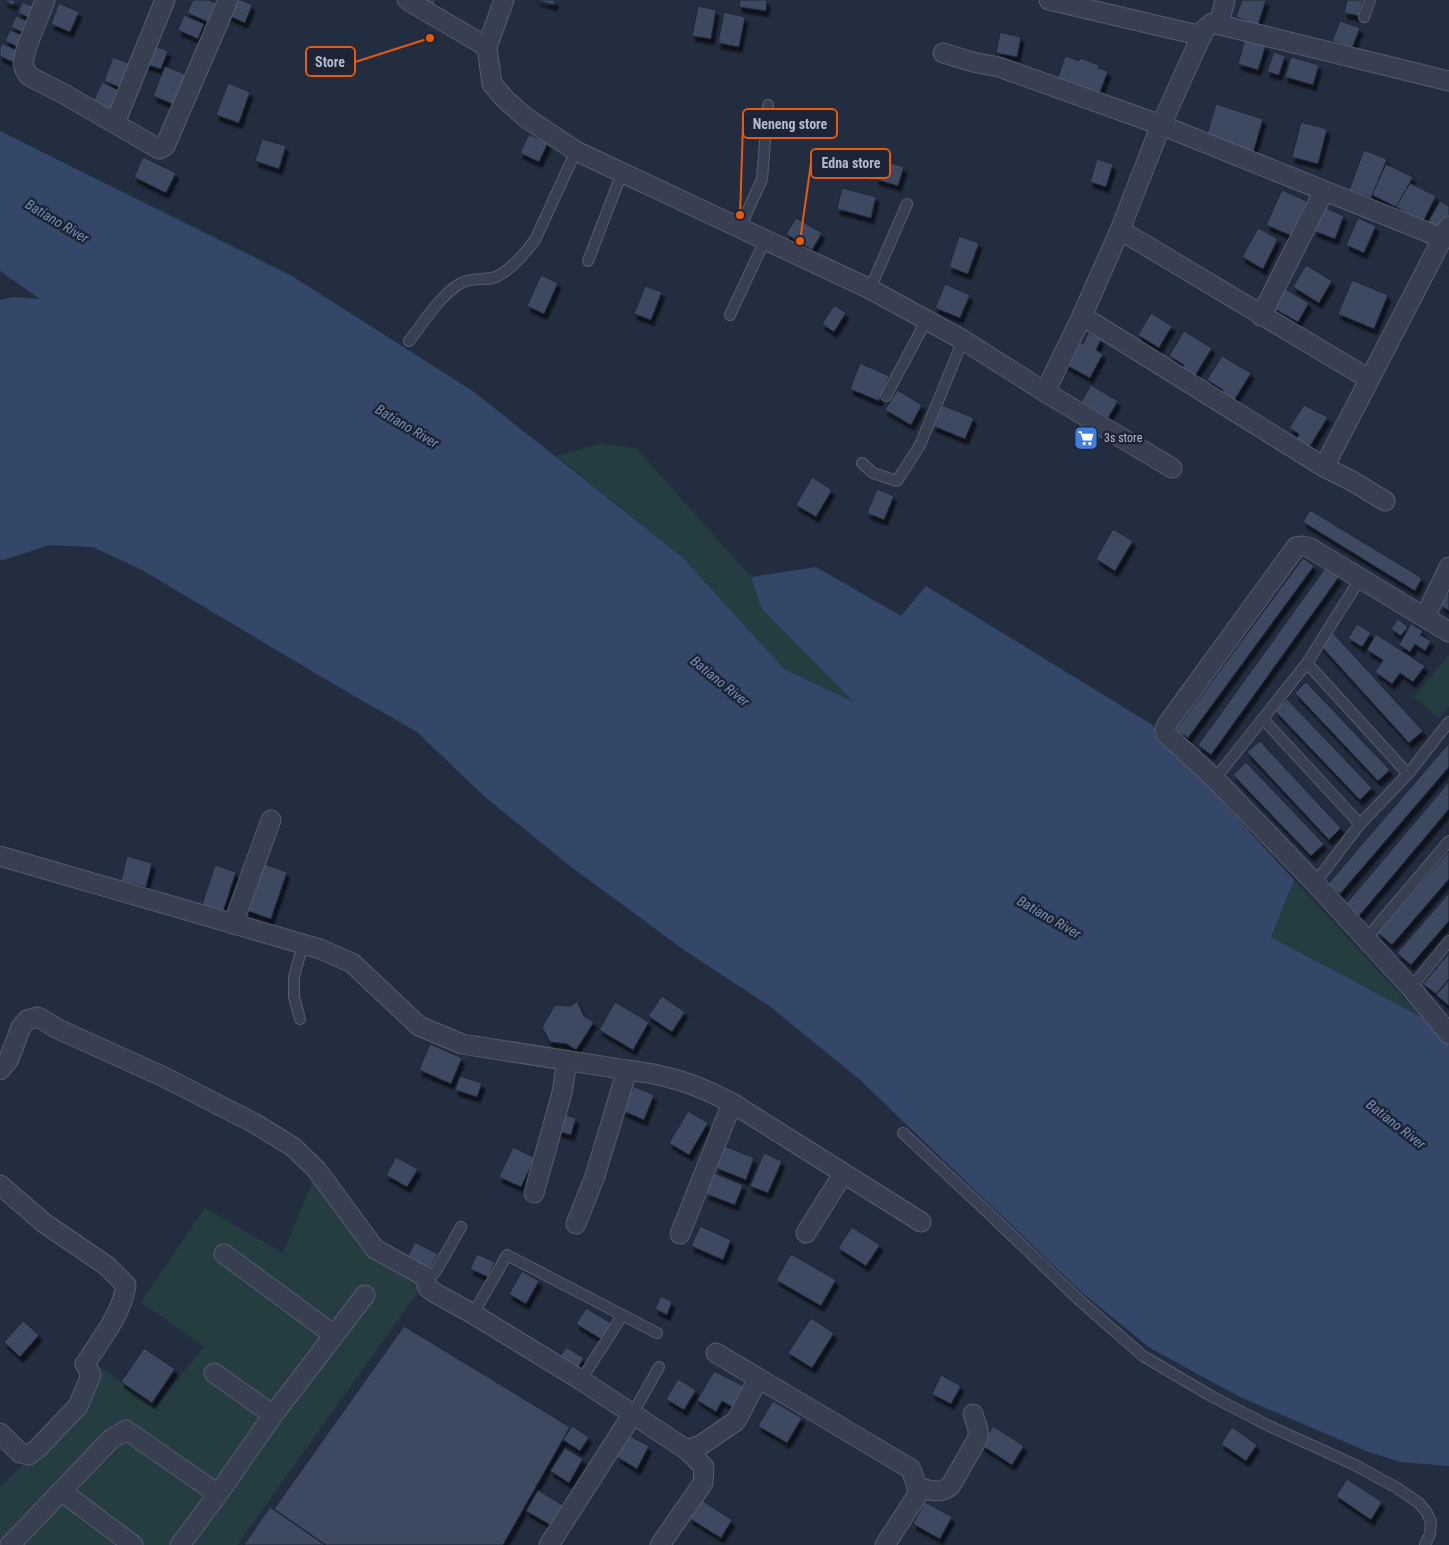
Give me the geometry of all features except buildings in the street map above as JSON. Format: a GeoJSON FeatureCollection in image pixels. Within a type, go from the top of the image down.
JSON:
{"type":"FeatureCollection","features":[{"type":"Feature","properties":{"kind":"street"},"geometry":{"type":"LineString","coordinates":[[45,0],[26,49],[23,63],[29,76],[159,149],[165,146],[227,0]]}},
{"type":"Feature","properties":{"kind":"street"},"geometry":{"type":"LineString","coordinates":[[115,123],[165,0]]}},
{"type":"Feature","properties":{"kind":"street"},"geometry":{"type":"LineString","coordinates":[[407,0],[488,47]]}},
{"type":"Feature","properties":{"kind":"street"},"geometry":{"type":"LineString","coordinates":[[504,0],[488,47],[492,84],[505,100],[525,117],[576,151],[870,288],[963,340],[1172,468]]}},
{"type":"Feature","properties":{"kind":"street"},"geometry":{"type":"LineString","coordinates":[[1049,0],[1202,36]]}},
{"type":"Feature","properties":{"kind":"street"},"geometry":{"type":"LineString","coordinates":[[1219,24],[1225,0]]}},
{"type":"Feature","properties":{"kind":"street"},"geometry":{"type":"LineString","coordinates":[[1046,392],[1120,230],[1161,125],[1204,30],[1212,22],[1449,81]]}},
{"type":"Feature","properties":{"kind":"street"},"geometry":{"type":"LineString","coordinates":[[943,53],[973,62],[999,66],[1161,125],[1324,192],[1446,232],[1324,467]]}},
{"type":"Feature","properties":{"kind":"street"},"geometry":{"type":"LineString","coordinates":[[1262,316],[1324,192]]}},
{"type":"Feature","properties":{"kind":"street"},"geometry":{"type":"LineString","coordinates":[[1120,230],[1369,379]]}},
{"type":"Feature","properties":{"kind":"street"},"geometry":{"type":"LineString","coordinates":[[1082,316],[1324,467],[1385,501]]}},
{"type":"Feature","properties":{"kind":"street"},"geometry":{"type":"LineString","coordinates":[[1448,1032],[1411,988],[1315,883],[1215,779],[1166,734],[1165,729],[1296,547],[1304,546],[1310,548],[1449,632]]}},
{"type":"Feature","properties":{"kind":"street"},"geometry":{"type":"LineString","coordinates":[[1425,617],[1449,567]]}},
{"type":"Feature","properties":{"kind":"street"},"geometry":{"type":"LineString","coordinates":[[233,924],[271,820]]}},
{"type":"Feature","properties":{"kind":"street"},"geometry":{"type":"LineString","coordinates":[[0,856],[320,949],[352,963],[419,1026],[462,1044],[665,1076],[710,1092],[732,1103],[921,1222]]}},
{"type":"Feature","properties":{"kind":"street"},"geometry":{"type":"LineString","coordinates":[[0,1070],[9,1059],[21,1027],[27,1020],[38,1017],[164,1077],[254,1123],[293,1147],[316,1169],[375,1249],[424,1276],[428,1288],[435,1293],[581,1380],[687,1450],[704,1467],[703,1483],[660,1545]]}},
{"type":"Feature","properties":{"kind":"street"},"geometry":{"type":"LineString","coordinates":[[534,1193],[562,1093],[567,1061]]}},
{"type":"Feature","properties":{"kind":"street"},"geometry":{"type":"LineString","coordinates":[[576,1224],[595,1176],[627,1070]]}},
{"type":"Feature","properties":{"kind":"street"},"geometry":{"type":"LineString","coordinates":[[680,1234],[732,1103]]}},
{"type":"Feature","properties":{"kind":"street"},"geometry":{"type":"LineString","coordinates":[[806,1233],[843,1174]]}},
{"type":"Feature","properties":{"kind":"street"},"geometry":{"type":"LineString","coordinates":[[0,1185],[44,1223],[107,1266],[126,1285],[124,1299],[85,1364],[91,1376],[78,1406],[38,1448],[28,1455],[20,1453],[0,1433]]}},
{"type":"Feature","properties":{"kind":"street"},"geometry":{"type":"LineString","coordinates":[[224,1254],[334,1335]]}},
{"type":"Feature","properties":{"kind":"street"},"geometry":{"type":"LineString","coordinates":[[180,1545],[274,1415],[365,1295]]}},
{"type":"Feature","properties":{"kind":"street"},"geometry":{"type":"LineString","coordinates":[[716,1353],[911,1469],[918,1494],[885,1545]]}},
{"type":"Feature","properties":{"kind":"street"},"geometry":{"type":"LineString","coordinates":[[214,1373],[274,1415]]}},
{"type":"Feature","properties":{"kind":"street"},"geometry":{"type":"LineString","coordinates":[[687,1450],[701,1445],[736,1421],[758,1379]]}},
{"type":"Feature","properties":{"kind":"street"},"geometry":{"type":"LineString","coordinates":[[549,1545],[632,1414]]}},
{"type":"Feature","properties":{"kind":"street"},"geometry":{"type":"LineString","coordinates":[[917,1487],[940,1492],[946,1490],[951,1484],[978,1438],[978,1429],[973,1414]]}},
{"type":"Feature","properties":{"kind":"street"},"geometry":{"type":"LineString","coordinates":[[10,1545],[111,1439],[126,1430],[218,1494]]}},
{"type":"Feature","properties":{"kind":"street"},"geometry":{"type":"LineString","coordinates":[[61,1491],[134,1545]]}},
{"type":"Feature","properties":{"kind":"lane"},"geometry":{"type":"LineString","coordinates":[[1364,17],[1370,0]]}},
{"type":"Feature","properties":{"kind":"lane"},"geometry":{"type":"LineString","coordinates":[[740,228],[762,179],[768,105]]}},
{"type":"Feature","properties":{"kind":"lane"},"geometry":{"type":"LineString","coordinates":[[409,341],[447,293],[463,282],[480,278],[493,278],[503,274],[525,253],[535,240],[576,151]]}},
{"type":"Feature","properties":{"kind":"lane"},"geometry":{"type":"LineString","coordinates":[[588,261],[622,173]]}},
{"type":"Feature","properties":{"kind":"lane"},"geometry":{"type":"LineString","coordinates":[[870,288],[907,204]]}},
{"type":"Feature","properties":{"kind":"lane"},"geometry":{"type":"LineString","coordinates":[[730,315],[765,240]]}},
{"type":"Feature","properties":{"kind":"lane"},"geometry":{"type":"LineString","coordinates":[[886,396],[926,321]]}},
{"type":"Feature","properties":{"kind":"lane"},"geometry":{"type":"LineString","coordinates":[[862,462],[873,473],[897,481],[920,445],[963,340]]}},
{"type":"Feature","properties":{"kind":"lane"},"geometry":{"type":"LineString","coordinates":[[1215,779],[1307,663],[1360,579]]}},
{"type":"Feature","properties":{"kind":"lane"},"geometry":{"type":"LineString","coordinates":[[1307,663],[1408,774]]}},
{"type":"Feature","properties":{"kind":"lane"},"geometry":{"type":"LineString","coordinates":[[1264,719],[1360,824]]}},
{"type":"Feature","properties":{"kind":"lane"},"geometry":{"type":"LineString","coordinates":[[1315,883],[1360,824],[1408,774],[1449,722]]}},
{"type":"Feature","properties":{"kind":"lane"},"geometry":{"type":"LineString","coordinates":[[1366,939],[1449,841]]}},
{"type":"Feature","properties":{"kind":"lane"},"geometry":{"type":"LineString","coordinates":[[1411,988],[1449,941]]}},
{"type":"Feature","properties":{"kind":"lane"},"geometry":{"type":"LineString","coordinates":[[300,1019],[294,997],[294,977],[303,944]]}},
{"type":"Feature","properties":{"kind":"lane"},"geometry":{"type":"LineString","coordinates":[[903,1133],[1078,1300],[1143,1356],[1211,1396],[1269,1426],[1355,1465],[1398,1488],[1419,1503],[1431,1522],[1430,1534],[1425,1545]]}},
{"type":"Feature","properties":{"kind":"lane"},"geometry":{"type":"LineString","coordinates":[[427,1281],[436,1271],[461,1227]]}},
{"type":"Feature","properties":{"kind":"lane"},"geometry":{"type":"LineString","coordinates":[[472,1314],[507,1255],[657,1333]]}},
{"type":"Feature","properties":{"kind":"lane"},"geometry":{"type":"LineString","coordinates":[[581,1380],[622,1316]]}},
{"type":"Feature","properties":{"kind":"lane"},"geometry":{"type":"LineString","coordinates":[[632,1414],[659,1367]]}},
{"type":"Feature","properties":{"kind":"green space"},"geometry":{"type":"Polygon","coordinates":[[[599,444],[636,448],[751,577],[762,609],[856,703],[784,669],[682,557],[556,456],[599,444]]]}},
{"type":"Feature","properties":{"kind":"green space"},"geometry":{"type":"Polygon","coordinates":[[[1449,655],[1449,706],[1439,718],[1414,697],[1449,655]]]}},
{"type":"Feature","properties":{"kind":"green space"},"geometry":{"type":"Polygon","coordinates":[[[1294,880],[1421,1017],[1271,937],[1294,880]]]}},
{"type":"Feature","properties":{"kind":"green space"},"geometry":{"type":"Polygon","coordinates":[[[316,1173],[371,1251],[425,1282],[237,1545],[0,1545],[0,1487],[80,1408],[98,1366],[156,1406],[204,1347],[141,1302],[205,1208],[283,1253],[316,1173]]]}},
{"type":"Feature","properties":{"kind":"water","name":"Batiano River"},"geometry":{"type":"Polygon","coordinates":[[[0,131],[292,276],[474,392],[682,557],[784,669],[854,702],[762,609],[751,577],[816,567],[901,616],[926,586],[1151,724],[1294,880],[1271,937],[1421,1017],[1449,1045],[1449,1466],[1400,1462],[1366,1451],[1240,1397],[1150,1348],[1080,1291],[859,1079],[768,1005],[684,950],[566,863],[484,796],[417,732],[142,570],[93,547],[50,545],[0,561],[0,300],[14,297],[40,299],[0,271],[0,131]]]}},
{"type":"Feature","properties":{"kind":"place","name":"Store"},"geometry":{"type":"Point","coordinates":[430,38]}},
{"type":"Feature","properties":{"kind":"place","name":"Neneng store"},"geometry":{"type":"Point","coordinates":[740,215]}},
{"type":"Feature","properties":{"kind":"place","name":"Edna store"},"geometry":{"type":"Point","coordinates":[800,241]}},
{"type":"Feature","properties":{"kind":"place","name":"3s store"},"geometry":{"type":"Point","coordinates":[1086,438]}}]}
